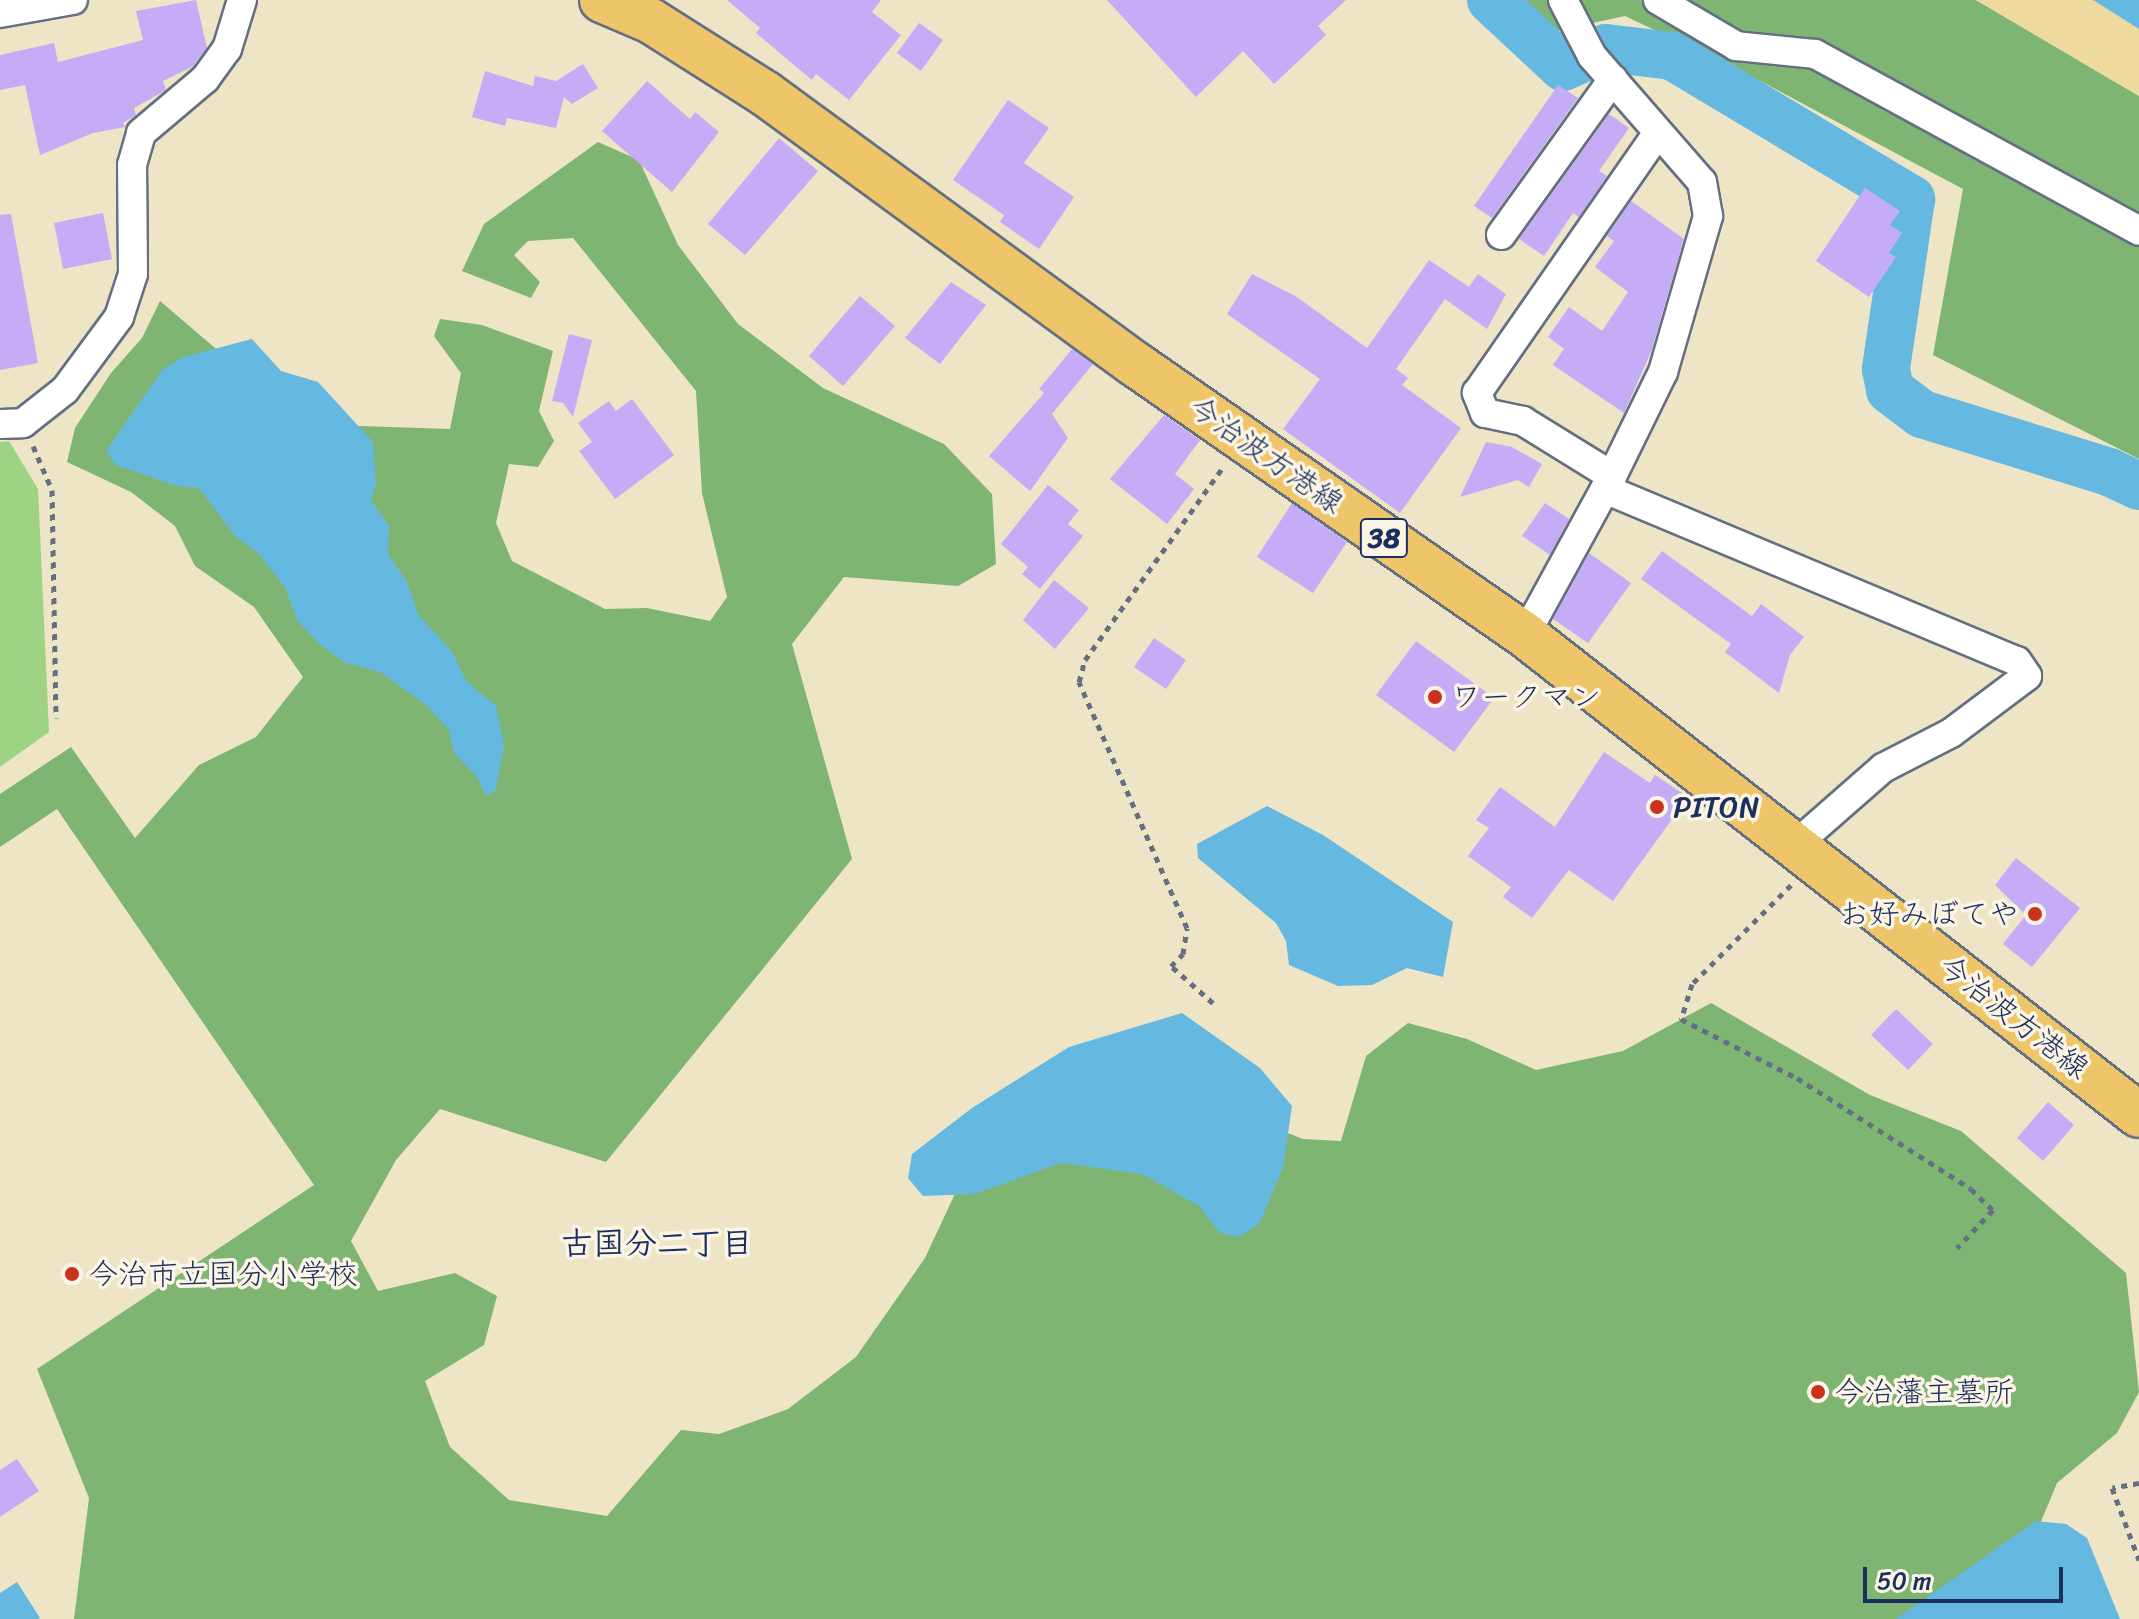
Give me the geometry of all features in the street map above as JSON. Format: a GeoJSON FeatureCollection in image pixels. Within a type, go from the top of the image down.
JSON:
{"type":"FeatureCollection","features":[{"type":"Feature","properties":{"kind":"main road","name":"今治波方港線"},"geometry":{"type":"LineString","coordinates":[[602,0],[651,21],[766,94],[1243,439],[1525,635],[2139,1115]]}},
{"type":"Feature","properties":{"kind":"street"},"geometry":{"type":"LineString","coordinates":[[0,13],[73,0]]}},
{"type":"Feature","properties":{"kind":"street"},"geometry":{"type":"LineString","coordinates":[[11,424],[65,390],[119,317],[133,274],[132,165],[141,133],[205,79],[227,49],[242,0]]}},
{"type":"Feature","properties":{"kind":"street"},"geometry":{"type":"LineString","coordinates":[[1525,635],[1608,483],[1663,372],[1708,216],[1702,182],[1592,56],[1563,0]]}},
{"type":"Feature","properties":{"kind":"street"},"geometry":{"type":"LineString","coordinates":[[1658,0],[1736,46],[1815,54],[2139,231]]}},
{"type":"Feature","properties":{"kind":"street"},"geometry":{"type":"LineString","coordinates":[[1501,235],[1613,79]]}},
{"type":"Feature","properties":{"kind":"street"},"geometry":{"type":"LineString","coordinates":[[1658,133],[1477,393],[1485,413],[1523,421],[1608,483],[2017,661],[2027,676],[1951,733],[1883,768],[1804,854]]}},
{"type":"Feature","properties":{"kind":"path"},"geometry":{"type":"LineString","coordinates":[[11,424],[52,490],[56,718]]}},
{"type":"Feature","properties":{"kind":"path"},"geometry":{"type":"LineString","coordinates":[[1213,1003],[1171,966],[1183,954],[1187,928],[1079,682],[1085,660],[1243,439]]}},
{"type":"Feature","properties":{"kind":"path"},"geometry":{"type":"LineString","coordinates":[[1804,854],[1692,984],[1681,1019],[1797,1078],[1971,1189],[1993,1210],[1957,1248]]}},
{"type":"Feature","properties":{"kind":"path"},"geometry":{"type":"LineString","coordinates":[[2139,1483],[2112,1488],[2139,1560]]}},
{"type":"Feature","properties":{"kind":"green space"},"geometry":{"type":"Polygon","coordinates":[[[1519,0],[1976,0],[2139,96],[2139,459],[1933,355],[1963,189],[1749,75],[1625,16],[1555,31],[1519,0]]]}},
{"type":"Feature","properties":{"kind":"green space"},"geometry":{"type":"Polygon","coordinates":[[[598,142],[639,160],[678,245],[738,324],[823,388],[944,444],[992,494],[996,564],[958,586],[844,577],[792,644],[852,859],[606,1162],[440,1109],[396,1160],[351,1241],[378,1291],[455,1273],[497,1296],[484,1345],[425,1381],[450,1447],[509,1500],[607,1516],[681,1430],[719,1434],[788,1409],[856,1357],[925,1258],[974,1153],[1180,1091],[1303,1139],[1341,1141],[1366,1056],[1408,1023],[1467,1039],[1536,1070],[1623,1051],[1711,1003],[1870,1095],[1961,1131],[2126,1273],[2139,1392],[2117,1433],[2057,1483],[2015,1584],[2049,1619],[74,1619],[89,1498],[37,1369],[314,1185],[57,809],[0,847],[0,794],[71,747],[135,838],[199,765],[256,737],[303,677],[254,607],[195,566],[175,526],[131,492],[67,462],[75,428],[111,373],[142,338],[160,301],[229,360],[330,425],[450,429],[461,373],[434,336],[440,319],[482,325],[553,351],[539,411],[554,441],[538,467],[509,464],[496,523],[512,561],[605,609],[647,608],[710,621],[727,597],[702,493],[696,391],[573,238],[528,241],[514,255],[540,282],[531,298],[462,271],[484,224],[598,142]]]}},
{"type":"Feature","properties":{"kind":"green space"},"geometry":{"type":"Polygon","coordinates":[[[9,441],[38,489],[49,732],[0,767],[0,442],[9,441]]]}},
{"type":"Feature","properties":{"kind":"sand"},"geometry":{"type":"Polygon","coordinates":[[[1976,0],[2093,0],[2139,29],[2139,96],[1976,0]]]}},
{"type":"Feature","properties":{"kind":"water"},"geometry":{"type":"Polygon","coordinates":[[[2093,0],[2139,0],[2139,29],[2093,0]]]}},
{"type":"Feature","properties":{"kind":"water"},"geometry":{"type":"Polygon","coordinates":[[[252,339],[281,371],[318,382],[373,442],[376,486],[371,500],[389,526],[388,554],[407,582],[418,614],[453,653],[466,681],[496,706],[504,745],[496,790],[486,796],[477,777],[454,753],[449,730],[427,706],[382,673],[344,662],[319,644],[297,620],[285,587],[259,554],[235,536],[199,488],[176,486],[116,465],[106,451],[163,369],[183,357],[252,339]]]}},
{"type":"Feature","properties":{"kind":"water"},"geometry":{"type":"Polygon","coordinates":[[[1267,806],[1323,835],[1453,922],[1443,977],[1407,968],[1372,985],[1338,986],[1289,965],[1286,941],[1276,923],[1198,858],[1197,844],[1267,806]]]}},
{"type":"Feature","properties":{"kind":"water"},"geometry":{"type":"Polygon","coordinates":[[[1182,1013],[1260,1068],[1292,1106],[1283,1168],[1259,1224],[1239,1237],[1220,1233],[1199,1206],[1142,1174],[1061,1163],[975,1194],[923,1196],[908,1178],[912,1154],[972,1108],[1069,1047],[1182,1013]]]}},
{"type":"Feature","properties":{"kind":"water"},"geometry":{"type":"Polygon","coordinates":[[[2036,1521],[2066,1524],[2087,1538],[2120,1619],[1896,1619],[2036,1521]]]}},
{"type":"Feature","properties":{"kind":"water"},"geometry":{"type":"Polygon","coordinates":[[[17,1582],[40,1618],[0,1619],[0,1593],[17,1582]]]}},
{"type":"Feature","properties":{"kind":"building"},"geometry":{"type":"Polygon","coordinates":[[[196,0],[207,48],[192,67],[163,81],[166,90],[134,108],[136,115],[123,123],[125,127],[93,133],[40,155],[25,85],[0,90],[0,55],[54,43],[58,62],[143,40],[136,11],[196,0]]]}},
{"type":"Feature","properties":{"kind":"building"},"geometry":{"type":"Polygon","coordinates":[[[727,0],[881,0],[872,12],[901,35],[849,100],[816,74],[812,80],[756,33],[760,28],[727,0]]]}},
{"type":"Feature","properties":{"kind":"building"},"geometry":{"type":"Polygon","coordinates":[[[1107,0],[1346,0],[1318,26],[1326,35],[1274,84],[1243,51],[1196,97],[1107,0]]]}},
{"type":"Feature","properties":{"kind":"building"},"geometry":{"type":"Polygon","coordinates":[[[919,23],[943,40],[921,71],[897,53],[919,23]]]}},
{"type":"Feature","properties":{"kind":"building"},"geometry":{"type":"Polygon","coordinates":[[[583,64],[598,88],[572,104],[564,97],[556,128],[507,118],[505,126],[472,117],[485,71],[533,86],[535,76],[556,81],[583,64]]]}},
{"type":"Feature","properties":{"kind":"building"},"geometry":{"type":"Polygon","coordinates":[[[647,81],[690,119],[695,112],[719,132],[672,192],[602,131],[647,81]]]}},
{"type":"Feature","properties":{"kind":"building"},"geometry":{"type":"Polygon","coordinates":[[[1558,85],[1578,98],[1492,218],[1474,206],[1558,85]]]}},
{"type":"Feature","properties":{"kind":"building"},"geometry":{"type":"Polygon","coordinates":[[[1008,100],[1049,128],[1024,163],[1074,197],[1039,249],[1000,222],[1004,215],[953,180],[1008,100]]]}},
{"type":"Feature","properties":{"kind":"building"},"geometry":{"type":"Polygon","coordinates":[[[1609,114],[1629,128],[1599,171],[1607,176],[1579,217],[1573,213],[1544,256],[1519,239],[1609,114]]]}},
{"type":"Feature","properties":{"kind":"building"},"geometry":{"type":"Polygon","coordinates":[[[779,138],[818,171],[745,255],[708,224],[779,138]]]}},
{"type":"Feature","properties":{"kind":"building"},"geometry":{"type":"Polygon","coordinates":[[[1865,188],[1900,211],[1890,225],[1902,233],[1889,253],[1896,257],[1869,297],[1816,261],[1865,188]]]}},
{"type":"Feature","properties":{"kind":"building"},"geometry":{"type":"Polygon","coordinates":[[[1631,201],[1684,239],[1651,352],[1624,413],[1553,365],[1564,349],[1548,337],[1569,307],[1602,331],[1628,292],[1595,267],[1614,241],[1607,236],[1631,201]]]}},
{"type":"Feature","properties":{"kind":"building"},"geometry":{"type":"Polygon","coordinates":[[[103,213],[112,259],[63,269],[54,223],[103,213]]]}},
{"type":"Feature","properties":{"kind":"building"},"geometry":{"type":"Polygon","coordinates":[[[11,214],[38,363],[0,370],[0,215],[11,214]]]}},
{"type":"Feature","properties":{"kind":"building"},"geometry":{"type":"Polygon","coordinates":[[[1429,260],[1469,287],[1478,274],[1506,294],[1487,329],[1445,299],[1396,369],[1408,378],[1402,385],[1461,428],[1400,513],[1283,429],[1320,379],[1227,314],[1252,274],[1297,297],[1367,348],[1429,260]]]}},
{"type":"Feature","properties":{"kind":"building"},"geometry":{"type":"Polygon","coordinates":[[[951,282],[986,305],[940,364],[905,338],[951,282]]]}},
{"type":"Feature","properties":{"kind":"building"},"geometry":{"type":"Polygon","coordinates":[[[860,296],[895,326],[843,386],[809,356],[860,296]]]}},
{"type":"Feature","properties":{"kind":"building"},"geometry":{"type":"Polygon","coordinates":[[[569,334],[592,340],[573,417],[563,403],[552,401],[569,334]]]}},
{"type":"Feature","properties":{"kind":"building"},"geometry":{"type":"Polygon","coordinates":[[[1072,349],[1093,364],[1052,414],[1068,438],[1030,491],[989,456],[1044,393],[1039,389],[1072,349]]]}},
{"type":"Feature","properties":{"kind":"building"},"geometry":{"type":"Polygon","coordinates":[[[632,399],[674,455],[615,499],[579,451],[592,442],[578,423],[609,401],[616,411],[632,399]]]}},
{"type":"Feature","properties":{"kind":"building"},"geometry":{"type":"Polygon","coordinates":[[[1164,415],[1200,440],[1175,474],[1194,489],[1167,524],[1110,479],[1164,415]]]}},
{"type":"Feature","properties":{"kind":"building"},"geometry":{"type":"Polygon","coordinates":[[[1486,442],[1512,447],[1542,464],[1529,487],[1518,480],[1460,497],[1486,442]]]}},
{"type":"Feature","properties":{"kind":"building"},"geometry":{"type":"Polygon","coordinates":[[[1048,485],[1079,510],[1068,524],[1083,536],[1040,589],[1022,574],[1028,567],[1001,544],[1048,485]]]}},
{"type":"Feature","properties":{"kind":"building"},"geometry":{"type":"Polygon","coordinates":[[[1292,503],[1347,542],[1313,593],[1257,557],[1292,503]]]}},
{"type":"Feature","properties":{"kind":"building"},"geometry":{"type":"Polygon","coordinates":[[[1545,503],[1569,519],[1550,555],[1522,536],[1545,503]]]}},
{"type":"Feature","properties":{"kind":"building"},"geometry":{"type":"Polygon","coordinates":[[[1662,551],[1752,616],[1761,604],[1804,637],[1790,655],[1779,693],[1725,652],[1731,644],[1641,579],[1662,551]]]}},
{"type":"Feature","properties":{"kind":"building"},"geometry":{"type":"Polygon","coordinates":[[[1589,553],[1631,583],[1588,643],[1553,619],[1589,553]]]}},
{"type":"Feature","properties":{"kind":"building"},"geometry":{"type":"Polygon","coordinates":[[[1054,580],[1089,608],[1055,649],[1023,620],[1054,580]]]}},
{"type":"Feature","properties":{"kind":"building"},"geometry":{"type":"Polygon","coordinates":[[[1154,638],[1186,660],[1166,689],[1134,667],[1154,638]]]}},
{"type":"Feature","properties":{"kind":"building","name":"ワークマン"},"geometry":{"type":"Polygon","coordinates":[[[1416,641],[1494,698],[1454,752],[1376,695],[1416,641]]]}},
{"type":"Feature","properties":{"kind":"building"},"geometry":{"type":"Polygon","coordinates":[[[1604,752],[1650,783],[1655,775],[1688,797],[1613,901],[1569,870],[1532,918],[1503,897],[1511,887],[1468,856],[1489,828],[1476,820],[1500,787],[1555,827],[1604,752]]]}},
{"type":"Feature","properties":{"kind":"building"},"geometry":{"type":"Polygon","coordinates":[[[2016,858],[2080,908],[2032,967],[2003,944],[2026,915],[1995,885],[2016,858]]]}},
{"type":"Feature","properties":{"kind":"building"},"geometry":{"type":"Polygon","coordinates":[[[1896,1009],[1933,1044],[1908,1070],[1871,1035],[1896,1009]]]}},
{"type":"Feature","properties":{"kind":"building"},"geometry":{"type":"Polygon","coordinates":[[[2048,1102],[2074,1125],[2043,1161],[2017,1138],[2048,1102]]]}},
{"type":"Feature","properties":{"kind":"building"},"geometry":{"type":"Polygon","coordinates":[[[17,1459],[39,1491],[0,1517],[0,1470],[17,1459]]]}},
{"type":"Feature","properties":{"kind":"waterway"},"geometry":{"type":"LineString","coordinates":[[1491,0],[1563,67],[1606,48],[1672,56],[1911,199],[1886,369],[1890,390],[1922,414],[2109,472],[2139,486]]}},
{"type":"Feature","properties":{"kind":"place","name":"ワークマン"},"geometry":{"type":"Point","coordinates":[1435,697]}},
{"type":"Feature","properties":{"kind":"place","name":"PITON"},"geometry":{"type":"Point","coordinates":[1657,807]}},
{"type":"Feature","properties":{"kind":"place","name":"お好みぼてや"},"geometry":{"type":"Point","coordinates":[2035,914]}},
{"type":"Feature","properties":{"kind":"place","name":"今治市立国分小学校"},"geometry":{"type":"Point","coordinates":[72,1274]}},
{"type":"Feature","properties":{"kind":"place","name":"今治藩主墓所"},"geometry":{"type":"Point","coordinates":[1818,1392]}},
{"type":"Feature","properties":{"kind":"district","name":"古国分二丁目"},"geometry":{"type":"Point","coordinates":[657,1244]}}]}
